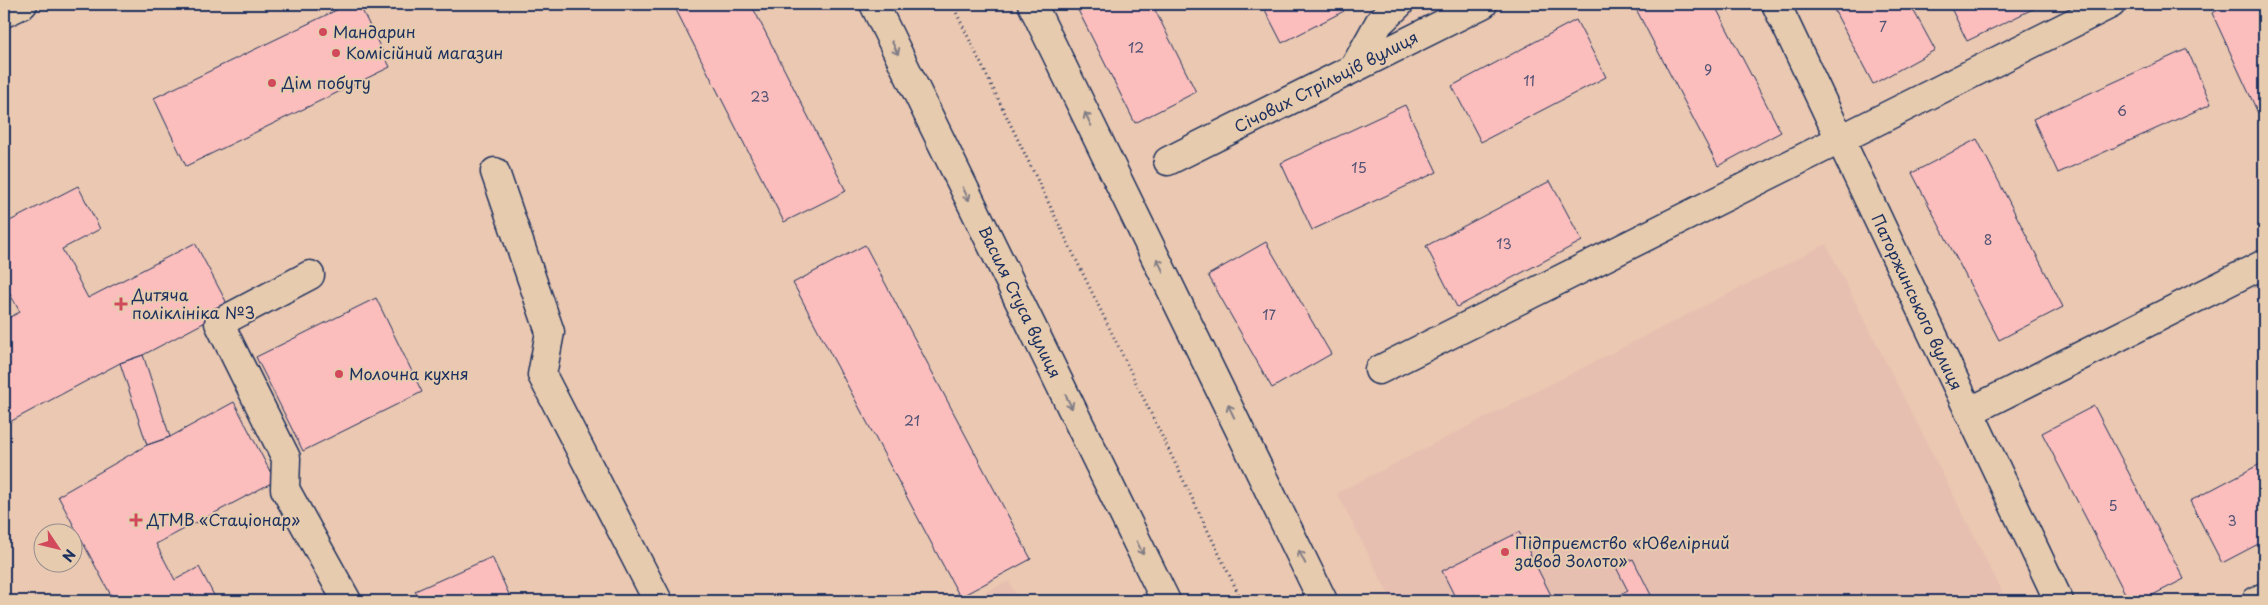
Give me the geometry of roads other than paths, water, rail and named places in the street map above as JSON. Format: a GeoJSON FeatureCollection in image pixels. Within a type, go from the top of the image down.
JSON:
{"type":"FeatureCollection","features":[{"type":"Feature","properties":{"kind":"street"},"geometry":{"type":"LineString","coordinates":[[4,13],[23,4]]}},
{"type":"Feature","properties":{"kind":"street","name":"Василя Стуса вулиця"},"geometry":{"type":"LineString","coordinates":[[874,4],[1166,601]]}},
{"type":"Feature","properties":{"kind":"street"},"geometry":{"type":"LineString","coordinates":[[1032,4],[1323,601]]}},
{"type":"Feature","properties":{"kind":"street"},"geometry":{"type":"LineString","coordinates":[[1354,68],[1379,23],[1399,4]]}},
{"type":"Feature","properties":{"kind":"street","name":"Січових Стрільців вулиця"},"geometry":{"type":"LineString","coordinates":[[1168,161],[1483,4]]}},
{"type":"Feature","properties":{"kind":"street","name":"Паторжинського вулиця"},"geometry":{"type":"LineString","coordinates":[[1776,4],[2059,601]]}},
{"type":"Feature","properties":{"kind":"street"},"geometry":{"type":"LineString","coordinates":[[1380,370],[2111,4]]}},
{"type":"Feature","properties":{"kind":"street"},"geometry":{"type":"LineString","coordinates":[[495,172],[550,332],[542,376],[658,601]]}},
{"type":"Feature","properties":{"kind":"street"},"geometry":{"type":"LineString","coordinates":[[1969,412],[2264,264]]}},
{"type":"Feature","properties":{"kind":"street"},"geometry":{"type":"LineString","coordinates":[[310,275],[219,323],[286,458],[285,489],[347,601]]}},
{"type":"Feature","properties":{"kind":"street"},"geometry":{"type":"LineString","coordinates":[[2256,601],[2264,597]]}},
{"type":"Feature","properties":{"kind":"place","name":"Мандарин"},"geometry":{"type":"Point","coordinates":[323,32]}},
{"type":"Feature","properties":{"kind":"place","name":"Комісійний магазин"},"geometry":{"type":"Point","coordinates":[336,53]}},
{"type":"Feature","properties":{"kind":"place","name":"Дім побуту"},"geometry":{"type":"Point","coordinates":[272,83]}},
{"type":"Feature","properties":{"kind":"place","name":"Дитяча поліклініка №3"},"geometry":{"type":"Point","coordinates":[121,304]}},
{"type":"Feature","properties":{"kind":"place","name":"Молочна кухня"},"geometry":{"type":"Point","coordinates":[339,374]}},
{"type":"Feature","properties":{"kind":"place","name":"ДТМВ «Стаціонар»"},"geometry":{"type":"Point","coordinates":[136,520]}},
{"type":"Feature","properties":{"kind":"place","name":"Підприємство «Ювелірний завод Золото»"},"geometry":{"type":"Point","coordinates":[1505,552]}}]}
